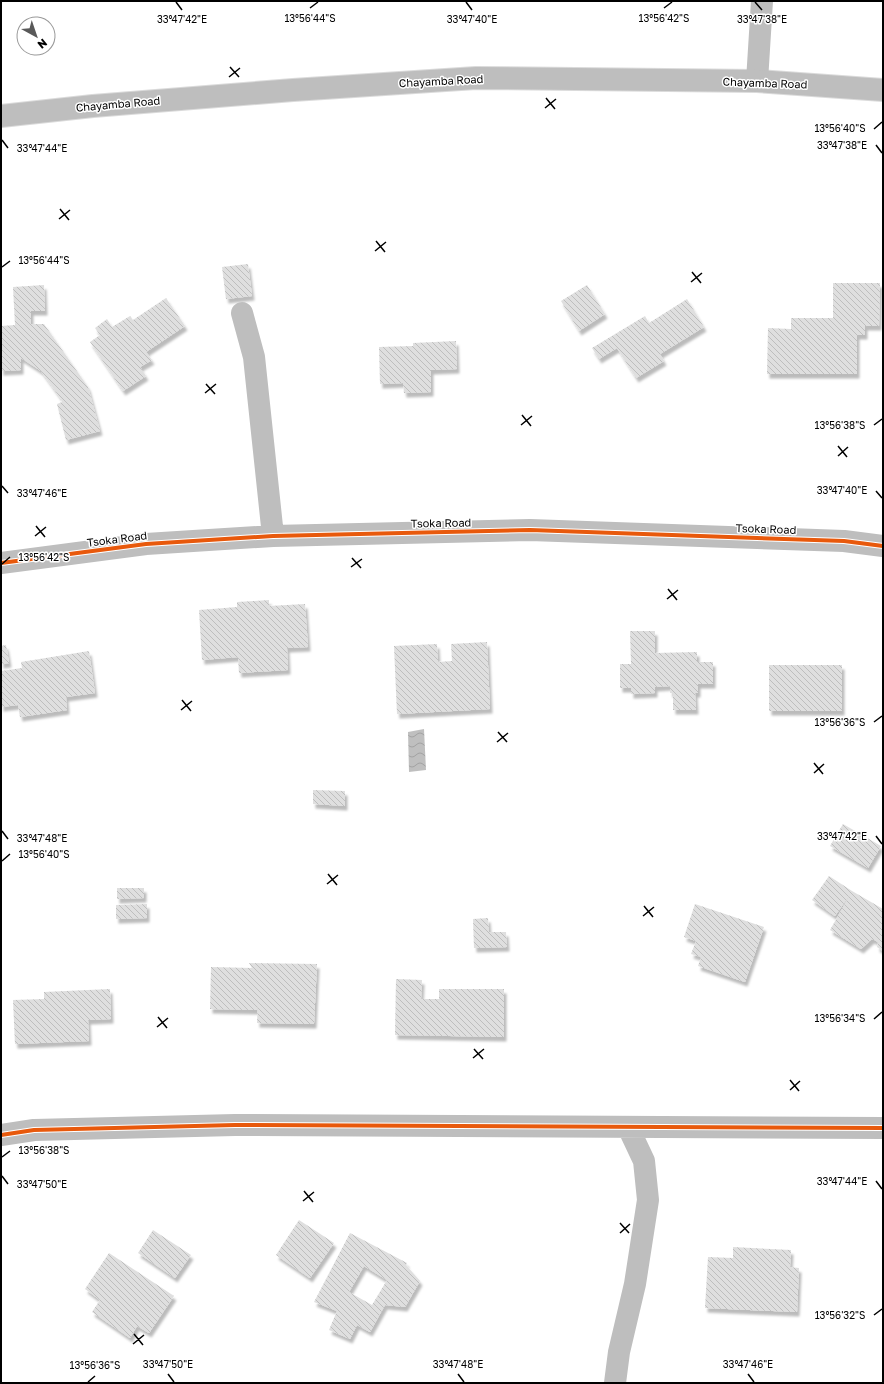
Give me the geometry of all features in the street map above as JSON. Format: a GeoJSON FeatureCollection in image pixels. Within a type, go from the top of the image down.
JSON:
{"type":"FeatureCollection","features":[{"type":"Feature","properties":{"kind":"street"},"geometry":{"type":"LineString","coordinates":[[758,81],[762,1]]}},
{"type":"Feature","properties":{"kind":"street","name":"Chayamba Road"},"geometry":{"type":"LineString","coordinates":[[1,116],[93,106],[293,90],[476,78],[758,81],[883,90]]}},
{"type":"Feature","properties":{"kind":"street"},"geometry":{"type":"LineString","coordinates":[[242,313],[254,357],[273,536]]}},
{"type":"Feature","properties":{"kind":"street","name":"Tsoka Road"},"geometry":{"type":"LineString","coordinates":[[1,564],[146,544],[273,536],[530,530],[844,541],[883,546]]}},
{"type":"Feature","properties":{"kind":"street"},"geometry":{"type":"LineString","coordinates":[[1,1135],[34,1130],[235,1125],[883,1128]]}},
{"type":"Feature","properties":{"kind":"street"},"geometry":{"type":"LineString","coordinates":[[615,1383],[620,1352],[635,1284],[648,1200],[644,1162],[628,1127]]}},
{"type":"Feature","properties":{"kind":"water"},"geometry":{"type":"Polygon","coordinates":[[[424,729],[426,770],[409,772],[408,732],[424,729]]]}},
{"type":"Feature","properties":{"kind":"building"},"geometry":{"type":"Polygon","coordinates":[[[248,264],[252,296],[226,299],[222,267],[248,264]]]}},
{"type":"Feature","properties":{"kind":"building"},"geometry":{"type":"Polygon","coordinates":[[[833,283],[880,283],[879,326],[865,326],[865,335],[857,335],[857,374],[767,374],[768,328],[791,329],[791,318],[833,318],[833,283]]]}},
{"type":"Feature","properties":{"kind":"building"},"geometry":{"type":"Polygon","coordinates":[[[44,285],[45,311],[31,311],[31,324],[44,324],[88,387],[100,431],[66,440],[57,404],[62,402],[61,399],[41,371],[21,358],[21,370],[1,371],[1,326],[15,325],[13,287],[44,285]]]}},
{"type":"Feature","properties":{"kind":"building"},"geometry":{"type":"Polygon","coordinates":[[[587,285],[605,314],[579,331],[561,301],[587,285]]]}},
{"type":"Feature","properties":{"kind":"building"},"geometry":{"type":"Polygon","coordinates":[[[166,298],[185,326],[146,352],[152,360],[140,367],[146,376],[123,391],[90,342],[100,335],[95,328],[107,319],[112,327],[130,316],[133,320],[166,298]]]}},
{"type":"Feature","properties":{"kind":"building"},"geometry":{"type":"Polygon","coordinates":[[[687,299],[704,327],[660,354],[664,361],[636,378],[617,348],[599,359],[592,348],[645,316],[649,323],[687,299]]]}},
{"type":"Feature","properties":{"kind":"building"},"geometry":{"type":"Polygon","coordinates":[[[456,341],[457,369],[431,370],[431,392],[404,393],[403,383],[380,384],[379,347],[413,346],[413,343],[456,341]]]}},
{"type":"Feature","properties":{"kind":"building"},"geometry":{"type":"Polygon","coordinates":[[[269,600],[269,606],[305,604],[308,647],[287,648],[288,670],[239,673],[238,657],[202,660],[199,610],[237,607],[237,602],[269,600]]]}},
{"type":"Feature","properties":{"kind":"building"},"geometry":{"type":"Polygon","coordinates":[[[630,631],[655,631],[655,653],[697,652],[697,662],[713,662],[713,684],[698,684],[698,693],[695,693],[696,710],[673,710],[673,693],[670,693],[670,686],[655,687],[655,693],[631,694],[631,688],[620,688],[620,664],[631,664],[630,631]]]}},
{"type":"Feature","properties":{"kind":"building"},"geometry":{"type":"Polygon","coordinates":[[[487,642],[490,709],[397,714],[394,646],[437,644],[438,662],[452,661],[451,644],[487,642]]]}},
{"type":"Feature","properties":{"kind":"building"},"geometry":{"type":"Polygon","coordinates":[[[6,645],[9,663],[1,664],[1,646],[6,645]]]}},
{"type":"Feature","properties":{"kind":"building"},"geometry":{"type":"Polygon","coordinates":[[[89,651],[95,693],[66,697],[67,710],[20,717],[18,705],[1,707],[1,671],[22,668],[21,662],[89,651]]]}},
{"type":"Feature","properties":{"kind":"building"},"geometry":{"type":"Polygon","coordinates":[[[769,665],[842,665],[842,711],[769,711],[769,665]]]}},
{"type":"Feature","properties":{"kind":"building"},"geometry":{"type":"Polygon","coordinates":[[[313,790],[345,791],[345,806],[313,804],[313,790]]]}},
{"type":"Feature","properties":{"kind":"building"},"geometry":{"type":"Polygon","coordinates":[[[843,824],[881,846],[868,868],[830,846],[843,824]]]}},
{"type":"Feature","properties":{"kind":"building"},"geometry":{"type":"Polygon","coordinates":[[[829,876],[883,909],[883,951],[877,947],[878,942],[872,939],[861,949],[830,930],[851,893],[835,916],[812,900],[829,876]]]}},
{"type":"Feature","properties":{"kind":"building"},"geometry":{"type":"Polygon","coordinates":[[[117,888],[144,888],[144,898],[117,899],[117,888]]]}},
{"type":"Feature","properties":{"kind":"building"},"geometry":{"type":"Polygon","coordinates":[[[147,904],[147,918],[116,919],[116,905],[147,904]]]}},
{"type":"Feature","properties":{"kind":"building"},"geometry":{"type":"Polygon","coordinates":[[[695,904],[764,927],[745,982],[698,966],[701,957],[691,954],[696,941],[684,937],[695,904]]]}},
{"type":"Feature","properties":{"kind":"building"},"geometry":{"type":"Polygon","coordinates":[[[488,918],[489,932],[506,932],[507,947],[474,948],[473,919],[488,918]]]}},
{"type":"Feature","properties":{"kind":"building"},"geometry":{"type":"Polygon","coordinates":[[[249,963],[317,964],[314,1024],[257,1023],[258,1001],[257,1010],[210,1009],[211,967],[252,968],[249,963]]]}},
{"type":"Feature","properties":{"kind":"building"},"geometry":{"type":"Polygon","coordinates":[[[396,979],[422,980],[421,999],[439,999],[439,989],[504,989],[504,1037],[395,1035],[396,979]]]}},
{"type":"Feature","properties":{"kind":"building"},"geometry":{"type":"Polygon","coordinates":[[[110,989],[111,1019],[88,1020],[89,1041],[15,1044],[13,1000],[44,999],[44,992],[110,989]]]}},
{"type":"Feature","properties":{"kind":"building"},"geometry":{"type":"Polygon","coordinates":[[[299,1220],[334,1243],[310,1278],[276,1255],[299,1220]]]}},
{"type":"Feature","properties":{"kind":"building"},"geometry":{"type":"Polygon","coordinates":[[[153,1230],[191,1255],[175,1278],[138,1253],[153,1230]]]}},
{"type":"Feature","properties":{"kind":"building"},"geometry":{"type":"Polygon","coordinates":[[[350,1233],[407,1263],[406,1265],[420,1281],[405,1307],[385,1305],[370,1332],[357,1325],[350,1339],[329,1330],[337,1311],[314,1302],[350,1233]],[[364,1266],[349,1292],[372,1305],[387,1280],[364,1266]]]}},
{"type":"Feature","properties":{"kind":"building"},"geometry":{"type":"Polygon","coordinates":[[[733,1247],[791,1250],[790,1267],[799,1268],[797,1312],[705,1308],[708,1257],[733,1258],[733,1247]]]}},
{"type":"Feature","properties":{"kind":"building"},"geometry":{"type":"Polygon","coordinates":[[[109,1253],[174,1296],[149,1333],[137,1326],[130,1338],[92,1312],[100,1300],[85,1289],[109,1253]]]}},
{"type":"Feature","properties":{"kind":"cycle path"},"geometry":{"type":"LineString","coordinates":[[1,563],[146,544],[273,536],[530,530],[844,541],[883,546]]}},
{"type":"Feature","properties":{"kind":"cycle path"},"geometry":{"type":"LineString","coordinates":[[1,1135],[34,1130],[235,1125],[883,1128]]}}]}
